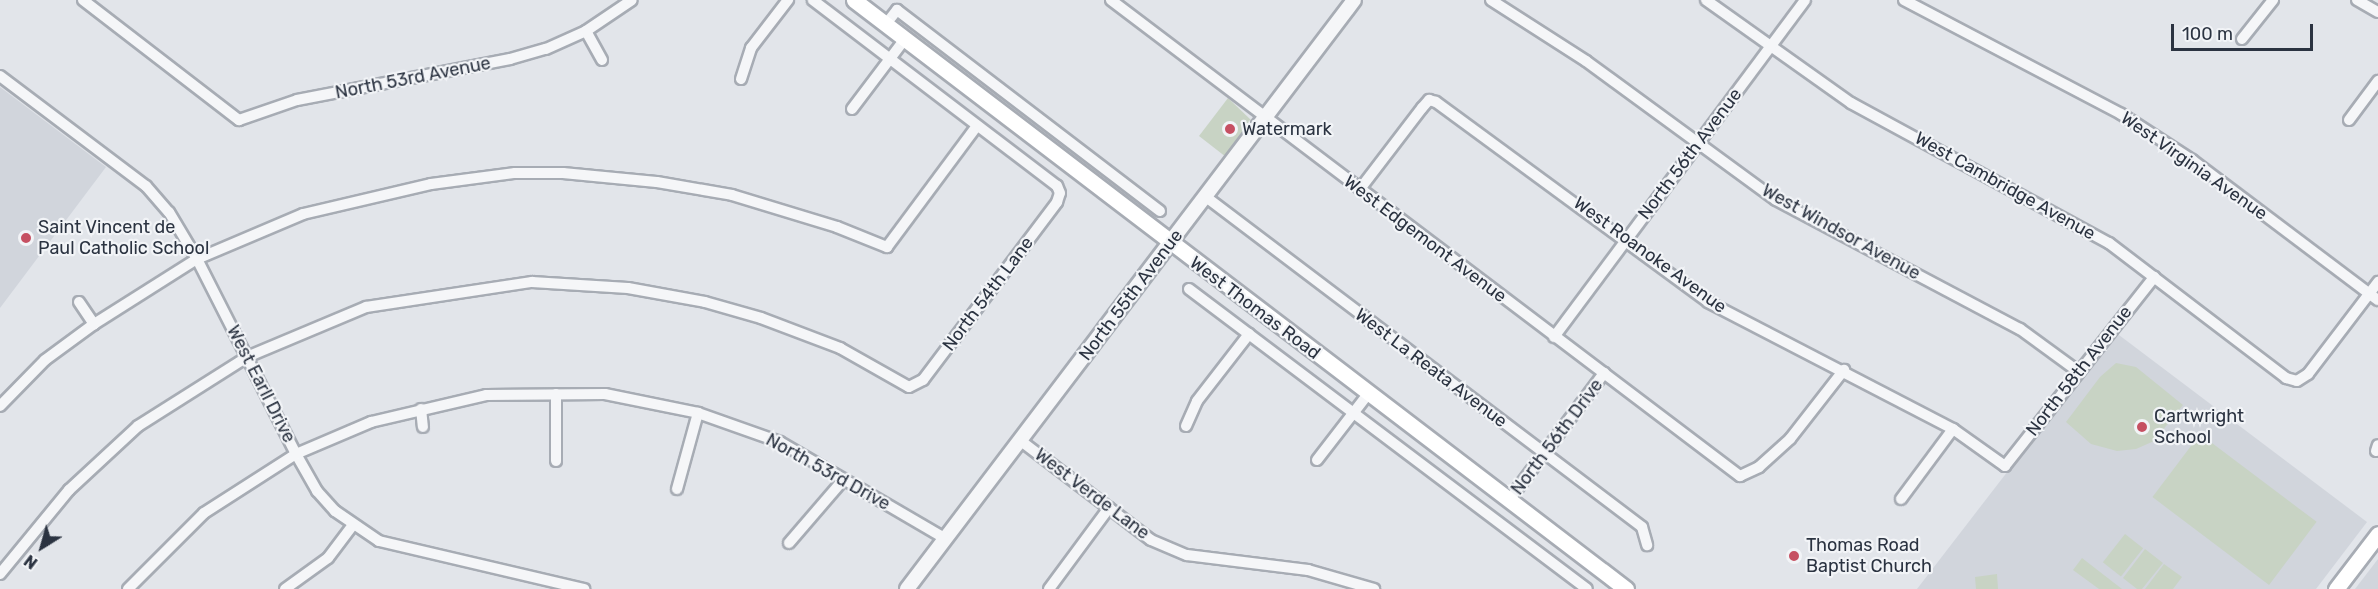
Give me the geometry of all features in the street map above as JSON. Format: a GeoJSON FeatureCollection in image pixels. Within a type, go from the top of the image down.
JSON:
{"type":"FeatureCollection","features":[{"type":"Feature","properties":{"kind":"main road","name":"West Thomas Road"},"geometry":{"type":"LineString","coordinates":[[854,0],[1170,244],[1624,589]]}},
{"type":"Feature","properties":{"kind":"main road"},"geometry":{"type":"LineString","coordinates":[[2336,589],[2378,534]]}},
{"type":"Feature","properties":{"kind":"street","name":"North 53rd Avenue"},"geometry":{"type":"LineString","coordinates":[[83,0],[239,120],[297,100],[510,59],[586,31],[632,0]]}},
{"type":"Feature","properties":{"kind":"street"},"geometry":{"type":"LineString","coordinates":[[741,79],[751,48],[788,0]]}},
{"type":"Feature","properties":{"kind":"street"},"geometry":{"type":"LineString","coordinates":[[0,406],[45,360],[94,324],[198,259],[325,208],[431,183],[515,173],[563,173],[657,182],[732,195],[837,226],[887,247],[977,126],[813,0]]}},
{"type":"Feature","properties":{"kind":"street","name":"West Edgemont Avenue"},"geometry":{"type":"LineString","coordinates":[[1111,0],[1740,476],[1759,467],[1791,439],[1844,370]]}},
{"type":"Feature","properties":{"kind":"street","name":"North 55th Avenue"},"geometry":{"type":"LineString","coordinates":[[907,589],[1354,0]]}},
{"type":"Feature","properties":{"kind":"street","name":"West Windsor Avenue"},"geometry":{"type":"LineString","coordinates":[[1491,0],[1553,38],[1776,200],[2020,329],[2079,372]]}},
{"type":"Feature","properties":{"kind":"street","name":"West Cambridge Avenue"},"geometry":{"type":"LineString","coordinates":[[1706,0],[1769,48],[1851,103],[2060,214],[2154,277],[2286,378],[2297,381],[2308,374],[2374,297]]}},
{"type":"Feature","properties":{"kind":"street","name":"North 56th Avenue"},"geometry":{"type":"LineString","coordinates":[[1554,337],[1805,0]]}},
{"type":"Feature","properties":{"kind":"street","name":"West Virginia Avenue"},"geometry":{"type":"LineString","coordinates":[[1904,0],[2121,114],[2192,160],[2374,297]]}},
{"type":"Feature","properties":{"kind":"street"},"geometry":{"type":"LineString","coordinates":[[2242,39],[2273,0]]}},
{"type":"Feature","properties":{"kind":"street"},"geometry":{"type":"LineString","coordinates":[[2357,0],[2378,12]]}},
{"type":"Feature","properties":{"kind":"street"},"geometry":{"type":"LineString","coordinates":[[886,24],[897,10],[1160,211]]}},
{"type":"Feature","properties":{"kind":"street"},"geometry":{"type":"LineString","coordinates":[[586,31],[602,60]]}},
{"type":"Feature","properties":{"kind":"street"},"geometry":{"type":"LineString","coordinates":[[852,109],[905,39]]}},
{"type":"Feature","properties":{"kind":"street","name":"West Earll Drive"},"geometry":{"type":"LineString","coordinates":[[0,76],[146,186],[169,212],[198,259],[317,491],[353,525],[379,541],[420,554],[584,589]]}},
{"type":"Feature","properties":{"kind":"street"},"geometry":{"type":"LineString","coordinates":[[2349,120],[2378,81]]}},
{"type":"Feature","properties":{"kind":"street","name":"West Roanoke Avenue"},"geometry":{"type":"LineString","coordinates":[[1360,189],[1429,100],[1496,142],[1708,302],[1844,370],[1953,429],[2005,466]]}},
{"type":"Feature","properties":{"kind":"street","name":"North 54th Lane"},"geometry":{"type":"LineString","coordinates":[[248,357],[366,307],[462,290],[532,282],[572,282],[705,302],[761,318],[840,348],[909,387],[923,380],[1060,193],[1057,186],[977,126]]}},
{"type":"Feature","properties":{"kind":"street"},"geometry":{"type":"LineString","coordinates":[[1105,194],[1117,179]]}},
{"type":"Feature","properties":{"kind":"street","name":"West La Reata Avenue"},"geometry":{"type":"LineString","coordinates":[[1206,197],[1642,528],[1647,545]]}},
{"type":"Feature","properties":{"kind":"street","name":"North 58th Avenue"},"geometry":{"type":"LineString","coordinates":[[2005,466],[2154,277]]}},
{"type":"Feature","properties":{"kind":"street"},"geometry":{"type":"LineString","coordinates":[[2374,297],[2378,282]]}},
{"type":"Feature","properties":{"kind":"street","name":"West Thomas Road"},"geometry":{"type":"LineString","coordinates":[[1189,289],[1587,589]]}},
{"type":"Feature","properties":{"kind":"street"},"geometry":{"type":"LineString","coordinates":[[79,302],[94,324]]}},
{"type":"Feature","properties":{"kind":"street"},"geometry":{"type":"LineString","coordinates":[[1186,426],[1197,401],[1249,334]]}},
{"type":"Feature","properties":{"kind":"street"},"geometry":{"type":"LineString","coordinates":[[0,574],[69,490],[138,426],[248,357]]}},
{"type":"Feature","properties":{"kind":"street","name":"North 56th Drive"},"geometry":{"type":"LineString","coordinates":[[1509,500],[1604,373]]}},
{"type":"Feature","properties":{"kind":"street"},"geometry":{"type":"LineString","coordinates":[[556,394],[556,461]]}},
{"type":"Feature","properties":{"kind":"street","name":"North 53rd Drive"},"geometry":{"type":"LineString","coordinates":[[128,589],[204,513],[246,483],[296,454],[370,422],[486,395],[605,394],[698,413],[780,442],[946,538]]}},
{"type":"Feature","properties":{"kind":"street"},"geometry":{"type":"LineString","coordinates":[[1317,460],[1368,394]]}},
{"type":"Feature","properties":{"kind":"street"},"geometry":{"type":"LineString","coordinates":[[421,409],[423,427]]}},
{"type":"Feature","properties":{"kind":"street"},"geometry":{"type":"LineString","coordinates":[[677,489],[698,413]]}},
{"type":"Feature","properties":{"kind":"street"},"geometry":{"type":"LineString","coordinates":[[1901,499],[1953,429]]}},
{"type":"Feature","properties":{"kind":"street","name":"West Verde Lane"},"geometry":{"type":"LineString","coordinates":[[1021,441],[1151,540],[1187,555],[1308,570],[1374,589]]}},
{"type":"Feature","properties":{"kind":"street"},"geometry":{"type":"LineString","coordinates":[[789,543],[844,479]]}},
{"type":"Feature","properties":{"kind":"street"},"geometry":{"type":"LineString","coordinates":[[1049,589],[1109,508]]}},
{"type":"Feature","properties":{"kind":"street"},"geometry":{"type":"LineString","coordinates":[[285,589],[328,558],[353,525]]}},
{"type":"Feature","properties":{"kind":"shaded area","name":"Saint Vincent de Paul Catholic School"},"geometry":{"type":"Polygon","coordinates":[[[0,87],[106,167],[0,308],[0,87]]]}},
{"type":"Feature","properties":{"kind":"shaded area","name":"Cartwright School"},"geometry":{"type":"Polygon","coordinates":[[[2115,332],[2367,522],[2316,589],[1917,589],[2115,332]]]}},
{"type":"Feature","properties":{"kind":"shaded area"},"geometry":{"type":"Polygon","coordinates":[[[2378,559],[2378,589],[2355,589],[2378,559]]]}},
{"type":"Feature","properties":{"kind":"green space"},"geometry":{"type":"Polygon","coordinates":[[[1228,98],[1251,120],[1226,157],[1199,136],[1228,98]]]}},
{"type":"Feature","properties":{"kind":"green space"},"geometry":{"type":"Polygon","coordinates":[[[2116,363],[2136,367],[2183,405],[2154,441],[2136,449],[2117,451],[2091,444],[2066,422],[2100,377],[2116,363]]]}},
{"type":"Feature","properties":{"kind":"green space"},"geometry":{"type":"Polygon","coordinates":[[[2200,434],[2317,522],[2269,585],[2152,497],[2200,434]]]}},
{"type":"Feature","properties":{"kind":"green space"},"geometry":{"type":"Polygon","coordinates":[[[2125,534],[2143,548],[2121,577],[2103,562],[2125,534]]]}},
{"type":"Feature","properties":{"kind":"green space"},"geometry":{"type":"Polygon","coordinates":[[[2145,549],[2163,563],[2142,589],[2137,589],[2123,578],[2145,549]]]}},
{"type":"Feature","properties":{"kind":"green space"},"geometry":{"type":"Polygon","coordinates":[[[2082,558],[2122,589],[2099,589],[2073,570],[2082,558]]]}},
{"type":"Feature","properties":{"kind":"green space"},"geometry":{"type":"Polygon","coordinates":[[[2164,564],[2182,577],[2173,589],[2145,589],[2164,564]]]}},
{"type":"Feature","properties":{"kind":"green space"},"geometry":{"type":"Polygon","coordinates":[[[1997,574],[1998,589],[1976,589],[1975,577],[1997,574]]]}},
{"type":"Feature","properties":{"kind":"place","name":"Watermark"},"geometry":{"type":"Point","coordinates":[1230,129]}},
{"type":"Feature","properties":{"kind":"place","name":"Saint Vincent de Paul Catholic School"},"geometry":{"type":"Point","coordinates":[26,238]}},
{"type":"Feature","properties":{"kind":"place","name":"Cartwright School"},"geometry":{"type":"Point","coordinates":[2142,427]}},
{"type":"Feature","properties":{"kind":"place","name":"Thomas Road Baptist Church"},"geometry":{"type":"Point","coordinates":[1794,556]}}]}
